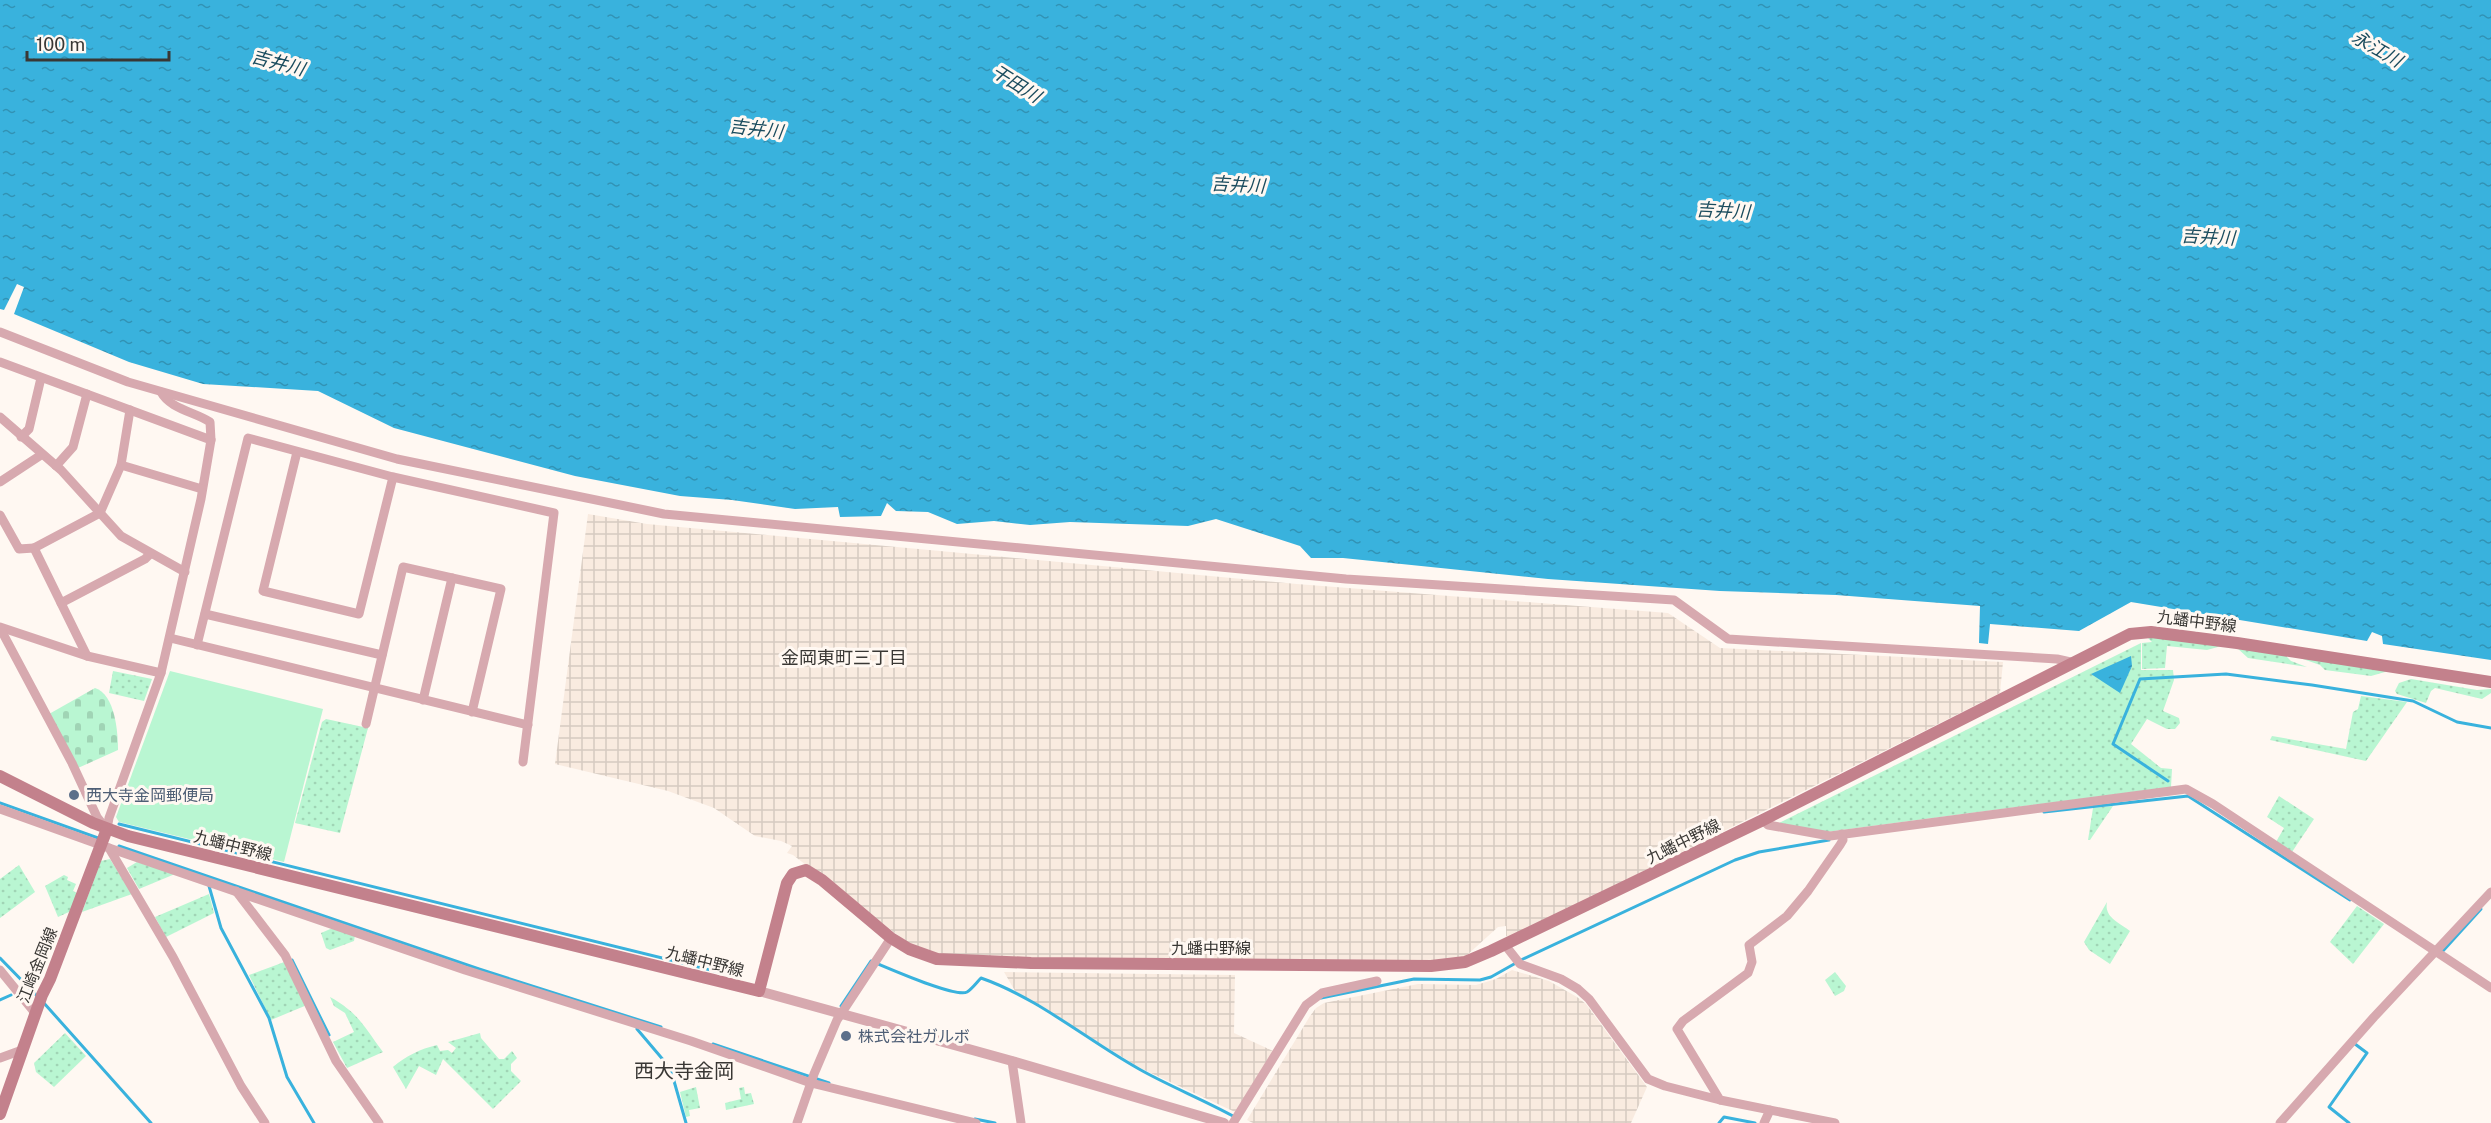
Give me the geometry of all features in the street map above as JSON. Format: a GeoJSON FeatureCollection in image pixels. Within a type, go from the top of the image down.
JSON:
{"type":"FeatureCollection","features":[{"type":"Feature","properties":{"kind":"main road","name":"九蟠中野線"},"geometry":{"type":"LineString","coordinates":[[0,776],[107,829],[759,991],[787,883],[790,876],[797,871],[806,870],[822,880],[891,938],[909,949],[937,958],[1042,963],[1431,966],[1465,962],[1505,945],[1763,820],[2130,634],[2151,632],[2237,643],[2491,682]]}},
{"type":"Feature","properties":{"kind":"main road","name":"江崎金岡線"},"geometry":{"type":"LineString","coordinates":[[0,1114],[38,1004],[106,847],[107,829]]}},
{"type":"Feature","properties":{"kind":"street"},"geometry":{"type":"LineString","coordinates":[[0,332],[128,382],[398,459],[664,514],[1346,579],[1674,600],[1728,639],[2045,658],[2075,663]]}},
{"type":"Feature","properties":{"kind":"street"},"geometry":{"type":"LineString","coordinates":[[0,362],[211,440]]}},
{"type":"Feature","properties":{"kind":"street"},"geometry":{"type":"LineString","coordinates":[[21,437],[29,429],[41,378]]}},
{"type":"Feature","properties":{"kind":"street"},"geometry":{"type":"LineString","coordinates":[[107,829],[161,673],[211,440],[210,422],[198,414],[165,400],[161,392]]}},
{"type":"Feature","properties":{"kind":"street"},"geometry":{"type":"LineString","coordinates":[[56,466],[74,447],[87,394]]}},
{"type":"Feature","properties":{"kind":"street"},"geometry":{"type":"LineString","coordinates":[[0,514],[19,549],[34,548],[100,513],[121,465],[130,410]]}},
{"type":"Feature","properties":{"kind":"street"},"geometry":{"type":"LineString","coordinates":[[0,417],[56,466],[121,536],[184,572]]}},
{"type":"Feature","properties":{"kind":"street"},"geometry":{"type":"LineString","coordinates":[[197,645],[248,438],[393,477],[554,513],[523,762]]}},
{"type":"Feature","properties":{"kind":"street"},"geometry":{"type":"LineString","coordinates":[[297,452],[263,591],[359,614],[393,477]]}},
{"type":"Feature","properties":{"kind":"street"},"geometry":{"type":"LineString","coordinates":[[0,482],[41,455]]}},
{"type":"Feature","properties":{"kind":"street"},"geometry":{"type":"LineString","coordinates":[[121,465],[202,489]]}},
{"type":"Feature","properties":{"kind":"street"},"geometry":{"type":"LineString","coordinates":[[34,548],[87,656]]}},
{"type":"Feature","properties":{"kind":"street"},"geometry":{"type":"LineString","coordinates":[[61,603],[145,559],[150,554]]}},
{"type":"Feature","properties":{"kind":"street"},"geometry":{"type":"LineString","coordinates":[[366,723],[403,567],[501,589],[472,712]]}},
{"type":"Feature","properties":{"kind":"street"},"geometry":{"type":"LineString","coordinates":[[423,700],[452,578]]}},
{"type":"Feature","properties":{"kind":"street"},"geometry":{"type":"LineString","coordinates":[[205,614],[382,655]]}},
{"type":"Feature","properties":{"kind":"street"},"geometry":{"type":"LineString","coordinates":[[0,627],[87,656],[161,673]]}},
{"type":"Feature","properties":{"kind":"street"},"geometry":{"type":"LineString","coordinates":[[0,627],[72,763],[97,817],[107,829]]}},
{"type":"Feature","properties":{"kind":"street"},"geometry":{"type":"LineString","coordinates":[[170,638],[528,725]]}},
{"type":"Feature","properties":{"kind":"street"},"geometry":{"type":"LineString","coordinates":[[1763,820],[1768,825],[1791,831],[1843,836],[2186,789],[2213,804],[2434,954],[2491,988]]}},
{"type":"Feature","properties":{"kind":"street"},"geometry":{"type":"LineString","coordinates":[[0,809],[465,970],[812,1079],[976,1123]]}},
{"type":"Feature","properties":{"kind":"street"},"geometry":{"type":"LineString","coordinates":[[1720,1100],[1677,1029],[1683,1021],[1748,973],[1752,962],[1749,945],[1787,916],[1808,891],[1843,836]]}},
{"type":"Feature","properties":{"kind":"street"},"geometry":{"type":"LineString","coordinates":[[106,847],[173,957],[242,1086],[266,1123]]}},
{"type":"Feature","properties":{"kind":"street"},"geometry":{"type":"LineString","coordinates":[[236,890],[285,955],[336,1061],[379,1123]]}},
{"type":"Feature","properties":{"kind":"street"},"geometry":{"type":"LineString","coordinates":[[2280,1123],[2374,1017],[2491,892]]}},
{"type":"Feature","properties":{"kind":"street"},"geometry":{"type":"LineString","coordinates":[[797,1123],[812,1079],[841,1013],[891,938]]}},
{"type":"Feature","properties":{"kind":"street"},"geometry":{"type":"LineString","coordinates":[[1505,945],[1518,962],[1561,979],[1578,989],[1604,1017],[1648,1079],[1665,1086],[1768,1115],[1835,1123]]}},
{"type":"Feature","properties":{"kind":"street"},"geometry":{"type":"LineString","coordinates":[[0,970],[38,1004]]}},
{"type":"Feature","properties":{"kind":"street"},"geometry":{"type":"LineString","coordinates":[[1233,1123],[1306,1005],[1322,993],[1377,981]]}},
{"type":"Feature","properties":{"kind":"street"},"geometry":{"type":"LineString","coordinates":[[759,991],[1224,1123]]}},
{"type":"Feature","properties":{"kind":"street"},"geometry":{"type":"LineString","coordinates":[[0,1058],[22,1050]]}},
{"type":"Feature","properties":{"kind":"street"},"geometry":{"type":"LineString","coordinates":[[1011,1061],[1021,1123]]}},
{"type":"Feature","properties":{"kind":"shaded area"},"geometry":{"type":"Polygon","coordinates":[[[588,514],[647,524],[1297,584],[1668,613],[1720,648],[2003,662],[2000,693],[1510,938],[1506,936],[1506,926],[1498,927],[1465,957],[1432,962],[947,957],[912,946],[793,855],[787,853],[792,846],[781,841],[755,836],[714,808],[668,791],[555,764],[588,514]]]}},
{"type":"Feature","properties":{"kind":"shaded area"},"geometry":{"type":"Polygon","coordinates":[[[1512,970],[1549,981],[1586,1004],[1647,1087],[1631,1123],[1253,1123],[1247,1120],[1310,1016],[1324,1003],[1418,984],[1476,985],[1496,979],[1512,970]]]}},
{"type":"Feature","properties":{"kind":"shaded area"},"geometry":{"type":"Polygon","coordinates":[[[1004,972],[1235,975],[1234,1033],[1273,1051],[1235,1112],[1140,1068],[1015,991],[1004,972]]]}},
{"type":"Feature","properties":{"kind":"green space"},"geometry":{"type":"Polygon","coordinates":[[[2147,637],[2225,645],[2207,650],[2167,646],[2165,668],[2142,669],[2142,643],[2152,642],[2147,637]]]}},
{"type":"Feature","properties":{"kind":"green space"},"geometry":{"type":"Polygon","coordinates":[[[2141,643],[2141,670],[2173,670],[2174,680],[2163,711],[2179,718],[2180,723],[2175,729],[2167,729],[2147,719],[2131,744],[2161,768],[2172,769],[2171,787],[1826,832],[1779,823],[2141,643]]]}},
{"type":"Feature","properties":{"kind":"green space"},"geometry":{"type":"Polygon","coordinates":[[[2236,647],[2286,656],[2291,661],[2307,667],[2248,658],[2236,647]]]}},
{"type":"Feature","properties":{"kind":"green space"},"geometry":{"type":"Polygon","coordinates":[[[2300,658],[2392,670],[2371,676],[2325,670],[2320,665],[2300,658]]]}},
{"type":"Feature","properties":{"kind":"green space"},"geometry":{"type":"Polygon","coordinates":[[[113,671],[152,679],[144,701],[109,693],[113,671]]]}},
{"type":"Feature","properties":{"kind":"green space"},"geometry":{"type":"Polygon","coordinates":[[[170,671],[323,709],[284,862],[119,822],[116,817],[170,671]]]}},
{"type":"Feature","properties":{"kind":"green space"},"geometry":{"type":"Polygon","coordinates":[[[2411,679],[2477,690],[2491,689],[2491,693],[2482,699],[2435,688],[2431,691],[2426,703],[2397,694],[2395,691],[2399,683],[2411,679]]]}},
{"type":"Feature","properties":{"kind":"green space"},"geometry":{"type":"Polygon","coordinates":[[[95,688],[107,698],[114,714],[118,750],[78,768],[49,714],[95,688]]]}},
{"type":"Feature","properties":{"kind":"green space"},"geometry":{"type":"Polygon","coordinates":[[[2361,696],[2407,702],[2366,761],[2270,740],[2272,736],[2346,749],[2353,712],[2358,709],[2361,696]]]}},
{"type":"Feature","properties":{"kind":"green space"},"geometry":{"type":"Polygon","coordinates":[[[326,719],[368,728],[340,833],[295,823],[322,722],[326,719]]]}},
{"type":"Feature","properties":{"kind":"green space"},"geometry":{"type":"Polygon","coordinates":[[[2279,796],[2314,819],[2292,852],[2276,842],[2284,828],[2267,817],[2279,796]]]}},
{"type":"Feature","properties":{"kind":"green space"},"geometry":{"type":"Polygon","coordinates":[[[2113,806],[2090,840],[2088,840],[2093,808],[2113,806]]]}},
{"type":"Feature","properties":{"kind":"green space"},"geometry":{"type":"Polygon","coordinates":[[[110,859],[132,894],[82,912],[101,861],[110,859]]]}},
{"type":"Feature","properties":{"kind":"green space"},"geometry":{"type":"Polygon","coordinates":[[[137,862],[175,874],[139,889],[127,868],[137,862]]]}},
{"type":"Feature","properties":{"kind":"green space"},"geometry":{"type":"Polygon","coordinates":[[[19,865],[35,892],[0,918],[0,879],[19,865]]]}},
{"type":"Feature","properties":{"kind":"green space"},"geometry":{"type":"Polygon","coordinates":[[[64,875],[68,877],[67,880],[76,884],[73,891],[79,894],[71,911],[58,917],[45,886],[64,875]]]}},
{"type":"Feature","properties":{"kind":"green space"},"geometry":{"type":"Polygon","coordinates":[[[209,894],[214,913],[166,937],[155,917],[209,894]]]}},
{"type":"Feature","properties":{"kind":"green space"},"geometry":{"type":"Polygon","coordinates":[[[2107,902],[2110,915],[2130,931],[2110,964],[2089,950],[2084,942],[2107,902]]]}},
{"type":"Feature","properties":{"kind":"green space"},"geometry":{"type":"Polygon","coordinates":[[[2357,906],[2384,924],[2353,964],[2330,942],[2357,906]]]}},
{"type":"Feature","properties":{"kind":"green space"},"geometry":{"type":"Polygon","coordinates":[[[335,927],[355,935],[354,941],[330,950],[326,948],[321,933],[335,927]]]}},
{"type":"Feature","properties":{"kind":"green space"},"geometry":{"type":"Polygon","coordinates":[[[287,961],[307,1005],[271,1020],[249,975],[287,961]]]}},
{"type":"Feature","properties":{"kind":"green space"},"geometry":{"type":"Polygon","coordinates":[[[1835,972],[1846,986],[1844,991],[1835,996],[1825,980],[1835,972]]]}},
{"type":"Feature","properties":{"kind":"green space"},"geometry":{"type":"Polygon","coordinates":[[[330,997],[355,1015],[383,1052],[347,1068],[333,1042],[354,1032],[345,1013],[334,1006],[330,997]]]}},
{"type":"Feature","properties":{"kind":"green space"},"geometry":{"type":"Polygon","coordinates":[[[65,1033],[86,1056],[54,1087],[36,1072],[34,1063],[65,1033]]]}},
{"type":"Feature","properties":{"kind":"green space"},"geometry":{"type":"Polygon","coordinates":[[[480,1033],[481,1038],[499,1059],[504,1059],[512,1051],[517,1058],[511,1064],[511,1071],[521,1081],[493,1109],[443,1059],[436,1075],[419,1066],[406,1089],[393,1067],[414,1053],[437,1045],[440,1051],[448,1050],[452,1053],[456,1048],[448,1042],[480,1033]]]}},
{"type":"Feature","properties":{"kind":"green space"},"geometry":{"type":"Polygon","coordinates":[[[696,1087],[700,1108],[689,1110],[690,1116],[686,1117],[680,1092],[696,1087]]]}},
{"type":"Feature","properties":{"kind":"green space"},"geometry":{"type":"Polygon","coordinates":[[[744,1087],[745,1094],[751,1093],[754,1104],[726,1110],[725,1103],[741,1099],[739,1088],[744,1087]]]}},
{"type":"Feature","properties":{"kind":"water"},"geometry":{"type":"Polygon","coordinates":[[[0,0],[2491,0],[2491,660],[2383,644],[2382,636],[2372,632],[2367,641],[2131,602],[2079,631],[1990,624],[1988,644],[1979,643],[1980,606],[1836,595],[1720,591],[1548,579],[1343,558],[1311,558],[1300,546],[1216,519],[1188,526],[1070,522],[1030,525],[994,521],[957,524],[928,512],[896,511],[887,503],[881,516],[840,517],[838,507],[795,509],[732,500],[680,496],[575,476],[394,428],[318,391],[203,384],[129,362],[14,314],[24,287],[17,284],[4,310],[0,309],[0,0]]]}},
{"type":"Feature","properties":{"kind":"water"},"geometry":{"type":"Polygon","coordinates":[[[2131,656],[2132,666],[2120,693],[2091,674],[2131,656]]]}},
{"type":"Feature","properties":{"kind":"waterway"},"geometry":{"type":"LineString","coordinates":[[2168,781],[2113,744],[2140,679],[2226,674],[2312,685],[2413,701],[2457,722],[2491,728]]}},
{"type":"Feature","properties":{"kind":"waterway"},"geometry":{"type":"LineString","coordinates":[[2044,812],[2188,796],[2350,900]]}},
{"type":"Feature","properties":{"kind":"waterway"},"geometry":{"type":"LineString","coordinates":[[0,803],[98,838]]}},
{"type":"Feature","properties":{"kind":"waterway"},"geometry":{"type":"LineString","coordinates":[[119,824],[719,972]]}},
{"type":"Feature","properties":{"kind":"waterway"},"geometry":{"type":"LineString","coordinates":[[1321,998],[1414,979],[1480,980],[1491,977],[1523,959],[1735,860],[1759,852],[1829,840]]}},
{"type":"Feature","properties":{"kind":"waterway"},"geometry":{"type":"LineString","coordinates":[[119,846],[479,969],[661,1027]]}},
{"type":"Feature","properties":{"kind":"waterway"},"geometry":{"type":"LineString","coordinates":[[209,886],[221,928],[269,1018],[287,1077],[314,1123]]}},
{"type":"Feature","properties":{"kind":"waterway"},"geometry":{"type":"LineString","coordinates":[[2442,952],[2481,909]]}},
{"type":"Feature","properties":{"kind":"waterway"},"geometry":{"type":"LineString","coordinates":[[0,958],[39,998]]}},
{"type":"Feature","properties":{"kind":"waterway"},"geometry":{"type":"LineString","coordinates":[[292,960],[329,1035]]}},
{"type":"Feature","properties":{"kind":"waterway"},"geometry":{"type":"LineString","coordinates":[[841,1006],[871,961],[935,986],[960,993],[969,991],[981,978],[1002,986],[1042,1008],[1139,1069],[1233,1116]]}},
{"type":"Feature","properties":{"kind":"waterway"},"geometry":{"type":"LineString","coordinates":[[0,1000],[11,995]]}},
{"type":"Feature","properties":{"kind":"waterway"},"geometry":{"type":"LineString","coordinates":[[43,1002],[151,1123]]}},
{"type":"Feature","properties":{"kind":"waterway"},"geometry":{"type":"LineString","coordinates":[[637,1029],[665,1062],[672,1074],[686,1123]]}},
{"type":"Feature","properties":{"kind":"waterway"},"geometry":{"type":"LineString","coordinates":[[713,1044],[829,1083]]}},
{"type":"Feature","properties":{"kind":"waterway"},"geometry":{"type":"LineString","coordinates":[[2349,1123],[2329,1107],[2367,1053],[2355,1044]]}},
{"type":"Feature","properties":{"kind":"waterway"},"geometry":{"type":"LineString","coordinates":[[1719,1123],[1724,1117],[1755,1123]]}},
{"type":"Feature","properties":{"kind":"waterway"},"geometry":{"type":"LineString","coordinates":[[975,1119],[995,1123]]}},
{"type":"Feature","properties":{"kind":"place","name":"西大寺金岡郵便局"},"geometry":{"type":"Point","coordinates":[74,795]}},
{"type":"Feature","properties":{"kind":"place","name":"株式会社ガルボ"},"geometry":{"type":"Point","coordinates":[846,1036]}},
{"type":"Feature","properties":{"kind":"district","name":"金岡東町三丁目"},"geometry":{"type":"Point","coordinates":[844,658]}},
{"type":"Feature","properties":{"kind":"district","name":"西大寺金岡"},"geometry":{"type":"Point","coordinates":[684,1071]}},
{"type":"Feature","properties":{"kind":"water label","name":"永江川"},"geometry":{"type":"Point","coordinates":[2377,49]}},
{"type":"Feature","properties":{"kind":"water label","name":"吉井川"},"geometry":{"type":"Point","coordinates":[278,63]}},
{"type":"Feature","properties":{"kind":"water label","name":"干田川"},"geometry":{"type":"Point","coordinates":[1016,84]}},
{"type":"Feature","properties":{"kind":"water label","name":"吉井川"},"geometry":{"type":"Point","coordinates":[756,129]}},
{"type":"Feature","properties":{"kind":"water label","name":"吉井川"},"geometry":{"type":"Point","coordinates":[1238,185]}},
{"type":"Feature","properties":{"kind":"water label","name":"吉井川"},"geometry":{"type":"Point","coordinates":[1723,211]}},
{"type":"Feature","properties":{"kind":"water label","name":"吉井川"},"geometry":{"type":"Point","coordinates":[2208,237]}}]}
